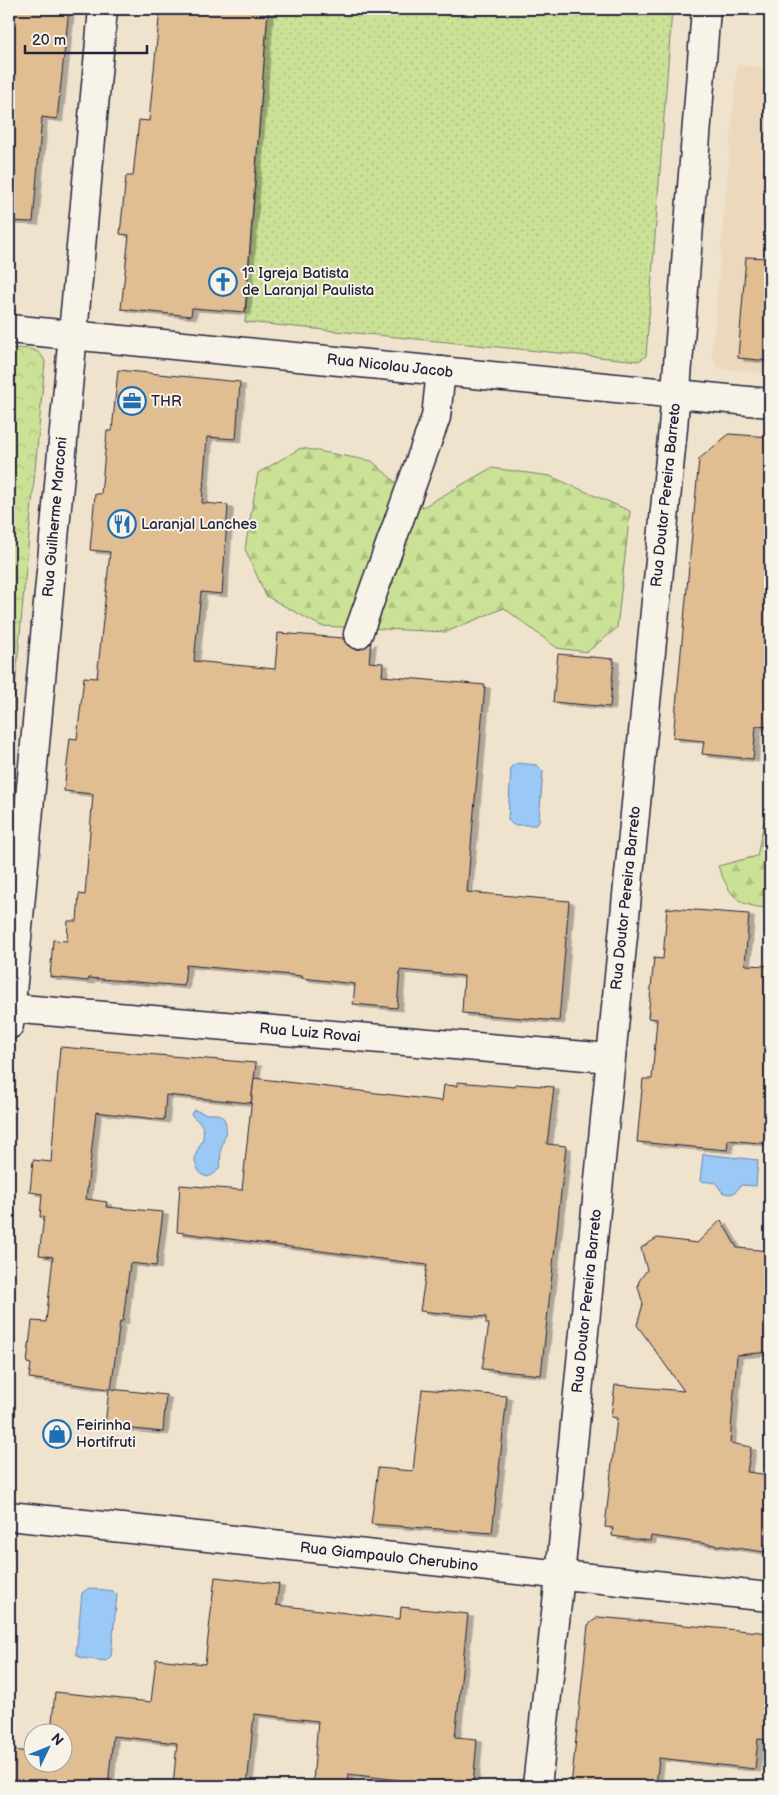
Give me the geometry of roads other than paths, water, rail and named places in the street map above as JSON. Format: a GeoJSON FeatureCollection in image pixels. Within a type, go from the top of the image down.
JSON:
{"type":"FeatureCollection","features":[{"type":"Feature","properties":{"kind":"street","name":"Rua Guilherme Marconi"},"geometry":{"type":"LineString","coordinates":[[9,1014],[71,335],[103,9]]}},
{"type":"Feature","properties":{"kind":"street","name":"Rua Doutor Pereira Barreto"},"geometry":{"type":"LineString","coordinates":[[537,1786],[560,1576],[676,394],[706,9]]}},
{"type":"Feature","properties":{"kind":"street","name":"Rua Nicolau Jacob"},"geometry":{"type":"LineString","coordinates":[[9,329],[770,403]]}},
{"type":"Feature","properties":{"kind":"street"},"geometry":{"type":"LineString","coordinates":[[358,634],[436,417],[440,371]]}},
{"type":"Feature","properties":{"kind":"street","name":"Rua Luiz Rovai"},"geometry":{"type":"LineString","coordinates":[[9,1014],[610,1058]]}},
{"type":"Feature","properties":{"kind":"street","name":"Rua Giampaulo Cherubino"},"geometry":{"type":"LineString","coordinates":[[9,1516],[770,1597]]}},
{"type":"Feature","properties":{"kind":"water"},"geometry":{"type":"Polygon","coordinates":[[[517,763],[537,765],[543,771],[539,821],[536,825],[513,825],[508,820],[511,767],[517,763]]]}},
{"type":"Feature","properties":{"kind":"water"},"geometry":{"type":"Polygon","coordinates":[[[194,1110],[207,1114],[218,1114],[225,1121],[226,1130],[219,1168],[208,1177],[202,1175],[195,1160],[204,1133],[201,1124],[191,1114],[194,1110]]]}},
{"type":"Feature","properties":{"kind":"water"},"geometry":{"type":"Polygon","coordinates":[[[703,1154],[758,1160],[756,1186],[741,1185],[736,1192],[728,1194],[722,1192],[716,1183],[700,1181],[703,1154]]]}},
{"type":"Feature","properties":{"kind":"water"},"geometry":{"type":"Polygon","coordinates":[[[89,1588],[113,1591],[117,1595],[111,1656],[106,1661],[81,1658],[76,1654],[82,1593],[89,1588]]]}},
{"type":"Feature","properties":{"kind":"place","name":"1ª Igreja Batista de Laranjal Paulista"},"geometry":{"type":"Point","coordinates":[223,282]}},
{"type":"Feature","properties":{"kind":"place","name":"THR"},"geometry":{"type":"Point","coordinates":[132,401]}},
{"type":"Feature","properties":{"kind":"place","name":"Laranjal Lanches"},"geometry":{"type":"Point","coordinates":[122,524]}},
{"type":"Feature","properties":{"kind":"place","name":"Feirinha Hortifruti"},"geometry":{"type":"Point","coordinates":[57,1434]}}]}
